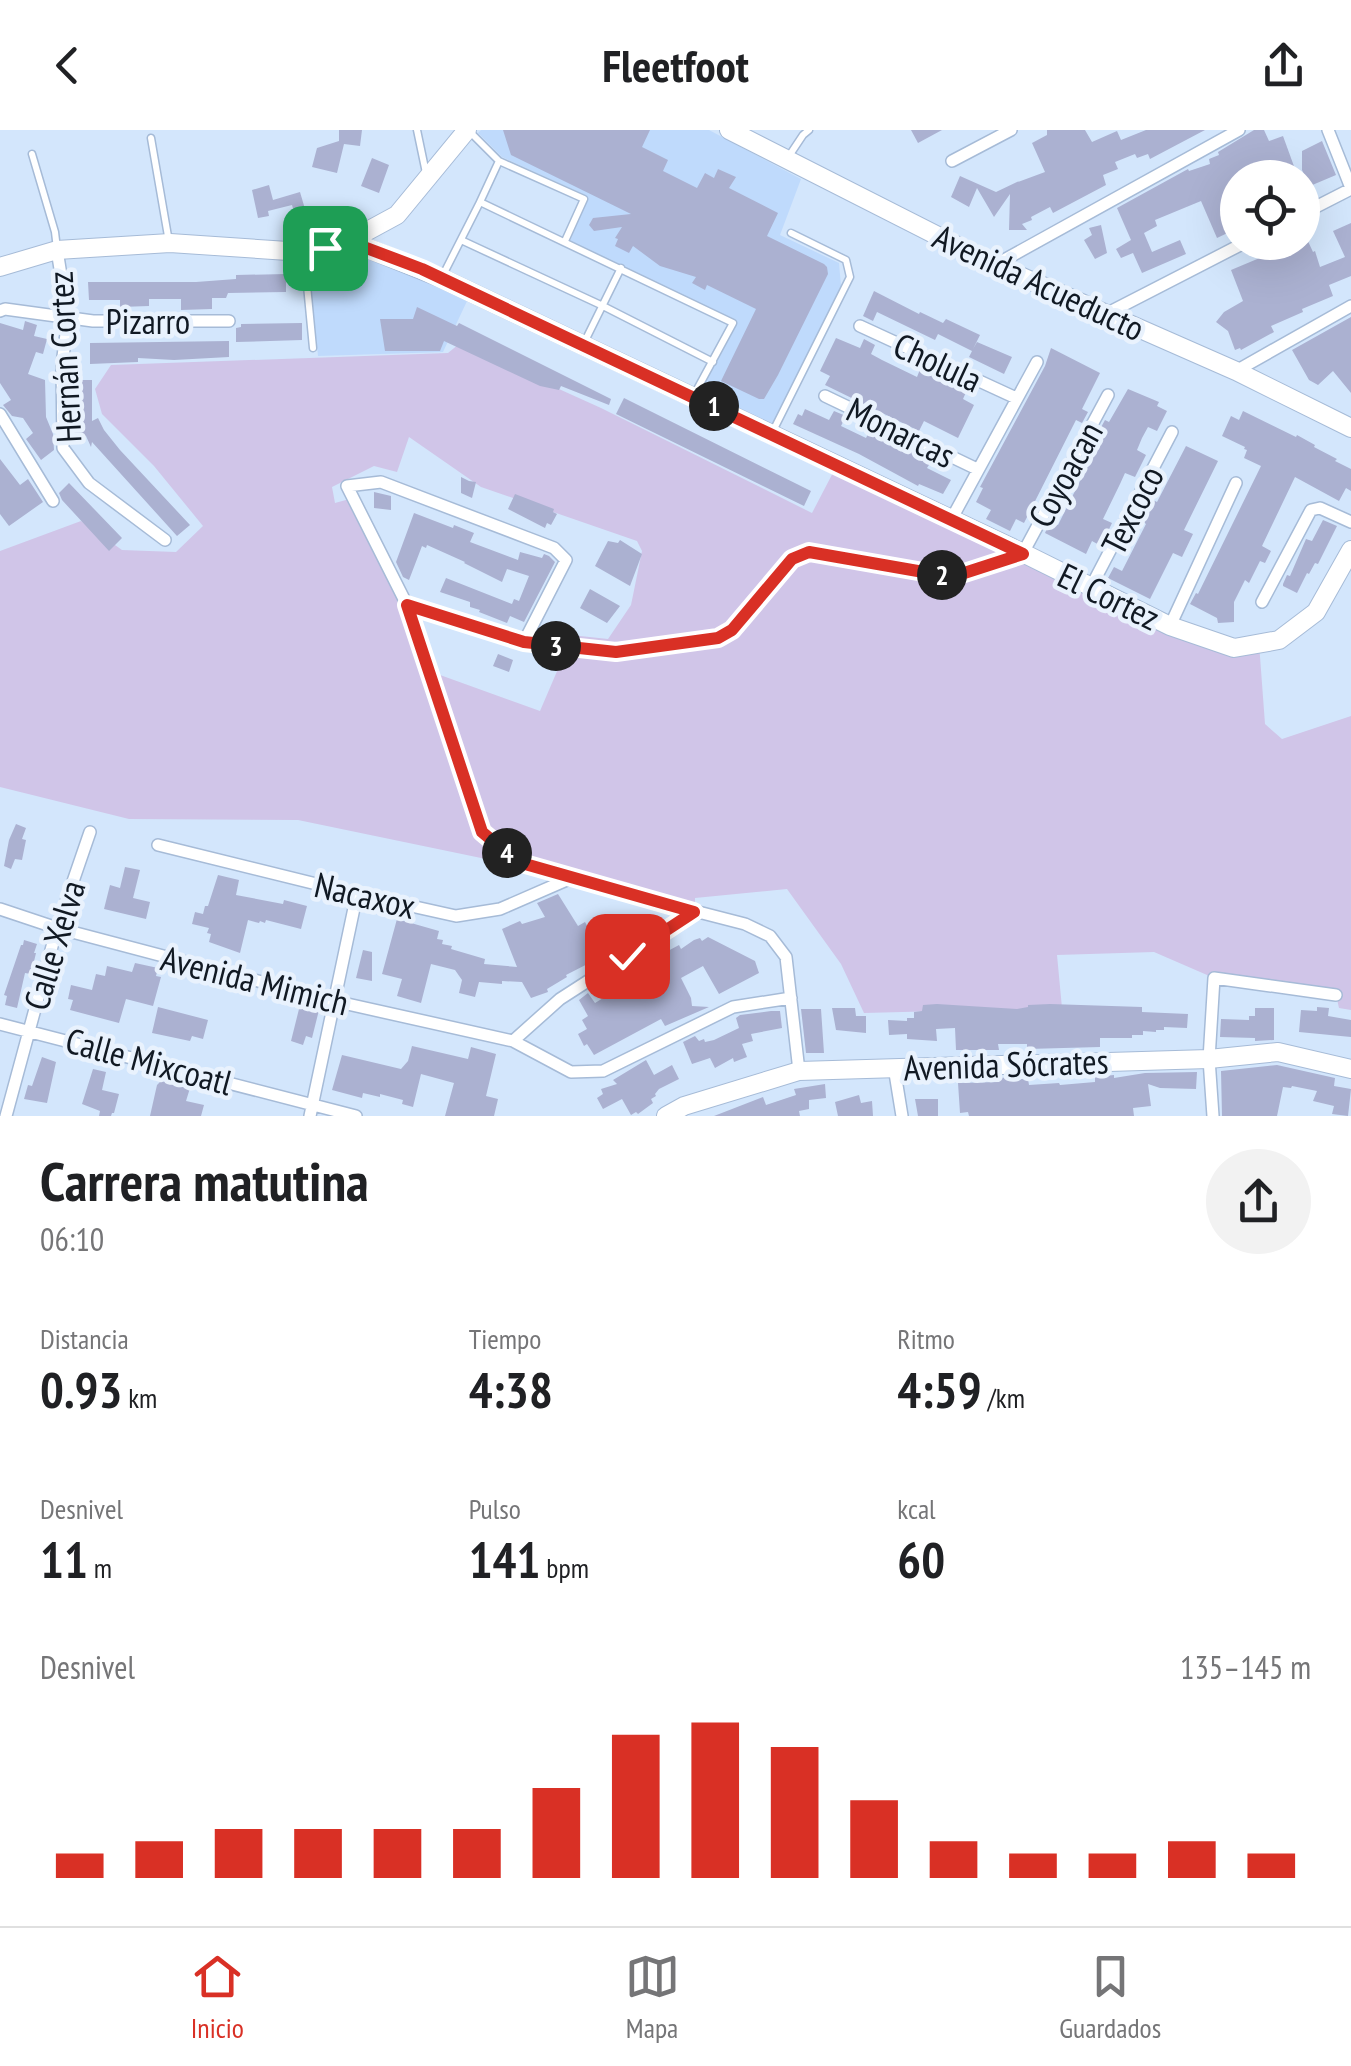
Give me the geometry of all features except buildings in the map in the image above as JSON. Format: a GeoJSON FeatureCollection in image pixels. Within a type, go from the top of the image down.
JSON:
{"type":"FeatureCollection","features":[{"type":"Feature","properties":{"kind":"street"},"geometry":{"type":"LineString","coordinates":[[0,267],[57,250],[170,243],[303,252],[348,241],[396,215],[467,130]]}},
{"type":"Feature","properties":{"kind":"street","name":"Avenida Acueducto"},"geometry":{"type":"LineString","coordinates":[[729,130],[995,265],[1236,372],[1351,428]]}},
{"type":"Feature","properties":{"kind":"street"},"geometry":{"type":"LineString","coordinates":[[952,160],[1011,130]]}},
{"type":"Feature","properties":{"kind":"street"},"geometry":{"type":"LineString","coordinates":[[995,265],[1239,130]]}},
{"type":"Feature","properties":{"kind":"street"},"geometry":{"type":"LineString","coordinates":[[1320,204],[1351,188],[1328,130]]}},
{"type":"Feature","properties":{"kind":"street","name":"El Cortez"},"geometry":{"type":"LineString","coordinates":[[348,241],[441,278],[693,396],[1170,626],[1234,648],[1278,640],[1316,612],[1351,550]]}},
{"type":"Feature","properties":{"kind":"street","name":"Hernán Cortez"},"geometry":{"type":"LineString","coordinates":[[57,250],[68,318],[62,364],[63,448],[89,483],[165,540]]}},
{"type":"Feature","properties":{"kind":"street"},"geometry":{"type":"LineString","coordinates":[[1106,314],[1220,255]]}},
{"type":"Feature","properties":{"kind":"street"},"geometry":{"type":"LineString","coordinates":[[1236,372],[1351,306]]}},
{"type":"Feature","properties":{"kind":"street","name":"Pizarro"},"geometry":{"type":"LineString","coordinates":[[0,311],[93,321],[229,321]]}},
{"type":"Feature","properties":{"kind":"street","name":"Cholula"},"geometry":{"type":"LineString","coordinates":[[860,326],[1016,398]]}},
{"type":"Feature","properties":{"kind":"street"},"geometry":{"type":"LineString","coordinates":[[951,520],[1036,362]]}},
{"type":"Feature","properties":{"kind":"street","name":"Coyoacan"},"geometry":{"type":"LineString","coordinates":[[1023,554],[1108,395]]}},
{"type":"Feature","properties":{"kind":"street","name":"Monarcas"},"geometry":{"type":"LineString","coordinates":[[825,396],[977,468]]}},
{"type":"Feature","properties":{"kind":"street"},"geometry":{"type":"LineString","coordinates":[[0,414],[53,501]]}},
{"type":"Feature","properties":{"kind":"street","name":"Texcoco"},"geometry":{"type":"LineString","coordinates":[[1091,587],[1172,432]]}},
{"type":"Feature","properties":{"kind":"street"},"geometry":{"type":"LineString","coordinates":[[524,642],[566,560],[554,548],[381,482],[346,486],[407,605],[482,832],[518,862],[745,924],[770,936],[786,956],[799,1071]]}},
{"type":"Feature","properties":{"kind":"street"},"geometry":{"type":"LineString","coordinates":[[1170,626],[1236,483]]}},
{"type":"Feature","properties":{"kind":"street"},"geometry":{"type":"LineString","coordinates":[[1262,602],[1311,510],[1320,508],[1351,522]]}},
{"type":"Feature","properties":{"kind":"street"},"geometry":{"type":"LineString","coordinates":[[407,605],[524,642],[616,652],[718,638],[732,630],[792,559],[809,552],[952,577],[1023,554]]}},
{"type":"Feature","properties":{"kind":"street","name":"Calle Xelva"},"geometry":{"type":"LineString","coordinates":[[6,1116],[57,928],[90,832]]}},
{"type":"Feature","properties":{"kind":"street","name":"Nacaxox"},"geometry":{"type":"LineString","coordinates":[[158,845],[456,916],[500,909],[570,878]]}},
{"type":"Feature","properties":{"kind":"street"},"geometry":{"type":"LineString","coordinates":[[312,1110],[357,894]]}},
{"type":"Feature","properties":{"kind":"street","name":"Avenida Mimich"},"geometry":{"type":"LineString","coordinates":[[0,909],[57,928],[334,1001],[513,1042],[571,1072],[604,1072],[732,1006],[791,998]]}},
{"type":"Feature","properties":{"kind":"street"},"geometry":{"type":"LineString","coordinates":[[513,1042],[560,999],[694,912]]}},
{"type":"Feature","properties":{"kind":"street"},"geometry":{"type":"LineString","coordinates":[[1213,1116],[1209,1059],[1214,978],[1336,995]]}},
{"type":"Feature","properties":{"kind":"street","name":"Calle Mixcoatl"},"geometry":{"type":"LineString","coordinates":[[0,1024],[312,1110],[356,1116]]}},
{"type":"Feature","properties":{"kind":"street","name":"Avenida Sócrates"},"geometry":{"type":"LineString","coordinates":[[666,1116],[684,1106],[799,1071],[1209,1059],[1278,1052],[1351,1069]]}},
{"type":"Feature","properties":{"kind":"street"},"geometry":{"type":"LineString","coordinates":[[894,1067],[902,1116]]}},
{"type":"Feature","properties":{"kind":"lane"},"geometry":{"type":"LineString","coordinates":[[417,130],[427,179]]}},
{"type":"Feature","properties":{"kind":"lane"},"geometry":{"type":"LineString","coordinates":[[467,130],[499,161],[584,199],[566,241]]}},
{"type":"Feature","properties":{"kind":"lane"},"geometry":{"type":"LineString","coordinates":[[786,160],[810,130]]}},
{"type":"Feature","properties":{"kind":"lane"},"geometry":{"type":"LineString","coordinates":[[151,138],[170,243]]}},
{"type":"Feature","properties":{"kind":"lane"},"geometry":{"type":"LineString","coordinates":[[32,154],[57,250]]}},
{"type":"Feature","properties":{"kind":"lane"},"geometry":{"type":"LineString","coordinates":[[441,278],[499,161]]}},
{"type":"Feature","properties":{"kind":"lane"},"geometry":{"type":"LineString","coordinates":[[480,202],[733,323],[693,396]]}},
{"type":"Feature","properties":{"kind":"lane"},"geometry":{"type":"LineString","coordinates":[[772,434],[850,277],[846,260],[791,232]]}},
{"type":"Feature","properties":{"kind":"lane"},"geometry":{"type":"LineString","coordinates":[[461,240],[713,362]]}},
{"type":"Feature","properties":{"kind":"lane"},"geometry":{"type":"LineString","coordinates":[[303,252],[313,348]]}},
{"type":"Feature","properties":{"kind":"lane"},"geometry":{"type":"LineString","coordinates":[[583,345],[621,268]]}},
{"type":"Feature","properties":{"kind":"shaded area"},"geometry":{"type":"Polygon","coordinates":[[[709,130],[801,179],[780,235],[839,263],[841,286],[772,426],[700,392],[737,321],[570,241],[587,196],[502,157],[478,133],[709,130]]]}},
{"type":"Feature","properties":{"kind":"shaded area"},"geometry":{"type":"Polygon","coordinates":[[[348,250],[468,299],[443,352],[318,356],[308,259],[348,250]]]}},
{"type":"Feature","properties":{"kind":"shaded area"},"geometry":{"type":"Polygon","coordinates":[[[459,344],[601,408],[812,513],[837,465],[1234,648],[1259,643],[1265,724],[1282,739],[1351,716],[1351,1010],[1339,1008],[1336,995],[1214,978],[1154,952],[1057,955],[1062,1008],[864,1013],[841,964],[787,889],[695,898],[695,912],[553,873],[298,820],[129,819],[0,787],[0,551],[81,521],[122,550],[176,552],[203,526],[154,466],[102,414],[95,389],[111,365],[448,353],[459,344]],[[409,437],[397,472],[374,466],[332,487],[335,503],[353,498],[407,605],[429,671],[540,711],[567,648],[538,644],[543,632],[608,639],[631,605],[642,551],[637,541],[481,487],[409,437]]]}},
{"type":"Feature","properties":{"kind":"route"},"geometry":{"type":"LineString","coordinates":[[325,248],[348,241],[422,269],[1023,554],[952,577],[809,552],[792,559],[732,630],[718,638],[616,652],[524,642],[407,605],[482,832],[518,862],[694,912],[627,956]]}}]}
